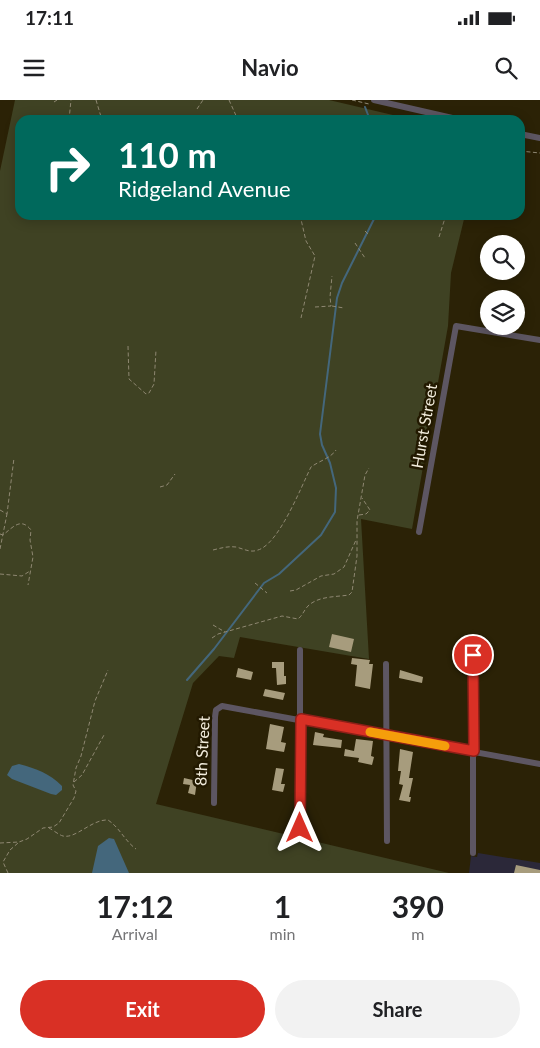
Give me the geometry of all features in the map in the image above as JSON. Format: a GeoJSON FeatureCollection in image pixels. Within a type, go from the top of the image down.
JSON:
{"type":"FeatureCollection","features":[{"type":"Feature","properties":{"kind":"street"},"geometry":{"type":"LineString","coordinates":[[374,100],[439,115]]}},
{"type":"Feature","properties":{"kind":"street"},"geometry":{"type":"LineString","coordinates":[[525,135],[540,138]]}},
{"type":"Feature","properties":{"kind":"street","name":"Hurst Street"},"geometry":{"type":"LineString","coordinates":[[419,532],[456,326],[540,340]]}},
{"type":"Feature","properties":{"kind":"street"},"geometry":{"type":"LineString","coordinates":[[300,650],[300,828]]}},
{"type":"Feature","properties":{"kind":"street"},"geometry":{"type":"LineString","coordinates":[[473,655],[473,853]]}},
{"type":"Feature","properties":{"kind":"street"},"geometry":{"type":"LineString","coordinates":[[386,664],[387,841]]}},
{"type":"Feature","properties":{"kind":"street","name":"8th Street"},"geometry":{"type":"LineString","coordinates":[[214,803],[216,710],[226,705],[301,719]]}},
{"type":"Feature","properties":{"kind":"street"},"geometry":{"type":"LineString","coordinates":[[301,719],[540,764]]}},
{"type":"Feature","properties":{"kind":"path"},"geometry":{"type":"LineString","coordinates":[[70,115],[71,100]]}},
{"type":"Feature","properties":{"kind":"path"},"geometry":{"type":"LineString","coordinates":[[96,100],[100,115]]}},
{"type":"Feature","properties":{"kind":"path"},"geometry":{"type":"LineString","coordinates":[[197,109],[203,100]]}},
{"type":"Feature","properties":{"kind":"path"},"geometry":{"type":"LineString","coordinates":[[229,100],[236,115]]}},
{"type":"Feature","properties":{"kind":"path"},"geometry":{"type":"LineString","coordinates":[[525,152],[540,153]]}},
{"type":"Feature","properties":{"kind":"path"},"geometry":{"type":"LineString","coordinates":[[301,220],[306,241],[315,256],[302,318]]}},
{"type":"Feature","properties":{"kind":"path"},"geometry":{"type":"LineString","coordinates":[[439,237],[444,220]]}},
{"type":"Feature","properties":{"kind":"path"},"geometry":{"type":"LineString","coordinates":[[366,231],[369,236]]}},
{"type":"Feature","properties":{"kind":"path"},"geometry":{"type":"LineString","coordinates":[[355,243],[365,258]]}},
{"type":"Feature","properties":{"kind":"path"},"geometry":{"type":"LineString","coordinates":[[331,306],[332,276]]}},
{"type":"Feature","properties":{"kind":"path"},"geometry":{"type":"LineString","coordinates":[[315,307],[331,306],[344,308]]}},
{"type":"Feature","properties":{"kind":"path"},"geometry":{"type":"LineString","coordinates":[[128,346],[129,379],[146,394],[149,393],[154,384],[156,350]]}},
{"type":"Feature","properties":{"kind":"path"},"geometry":{"type":"LineString","coordinates":[[213,550],[237,547],[249,551],[258,551],[266,546],[284,521],[312,467],[331,456],[336,450]]}},
{"type":"Feature","properties":{"kind":"path"},"geometry":{"type":"LineString","coordinates":[[0,549],[4,535],[14,458]]}},
{"type":"Feature","properties":{"kind":"path"},"geometry":{"type":"LineString","coordinates":[[212,638],[225,632],[282,616],[298,619],[308,605],[320,599],[349,595],[353,588],[358,515],[365,475],[369,468]]}},
{"type":"Feature","properties":{"kind":"path"},"geometry":{"type":"LineString","coordinates":[[160,487],[167,485],[175,474]]}},
{"type":"Feature","properties":{"kind":"path"},"geometry":{"type":"LineString","coordinates":[[358,515],[366,514],[370,510],[361,497]]}},
{"type":"Feature","properties":{"kind":"path"},"geometry":{"type":"LineString","coordinates":[[0,510],[7,514]]}},
{"type":"Feature","properties":{"kind":"path"},"geometry":{"type":"LineString","coordinates":[[4,535],[16,524],[20,523],[31,530],[30,540],[33,557],[28,585]]}},
{"type":"Feature","properties":{"kind":"path"},"geometry":{"type":"LineString","coordinates":[[0,534],[4,535]]}},
{"type":"Feature","properties":{"kind":"path"},"geometry":{"type":"LineString","coordinates":[[290,591],[296,590],[322,576],[334,574],[344,567],[357,537]]}},
{"type":"Feature","properties":{"kind":"path"},"geometry":{"type":"LineString","coordinates":[[0,574],[22,576],[31,570]]}},
{"type":"Feature","properties":{"kind":"path"},"geometry":{"type":"LineString","coordinates":[[255,583],[267,593]]}},
{"type":"Feature","properties":{"kind":"path"},"geometry":{"type":"LineString","coordinates":[[213,625],[225,632]]}},
{"type":"Feature","properties":{"kind":"path"},"geometry":{"type":"LineString","coordinates":[[0,843],[19,842],[28,839],[43,828],[59,823],[74,798],[76,791],[74,783],[95,701],[108,670]]}},
{"type":"Feature","properties":{"kind":"path"},"geometry":{"type":"LineString","coordinates":[[74,783],[82,774],[104,735]]}},
{"type":"Feature","properties":{"kind":"path"},"geometry":{"type":"LineString","coordinates":[[48,828],[64,836],[70,836],[94,823],[108,820],[115,825],[126,841],[136,849]]}},
{"type":"Feature","properties":{"kind":"path"},"geometry":{"type":"LineString","coordinates":[[8,873],[3,862],[10,850],[19,842]]}},
{"type":"Feature","properties":{"kind":"shaded area"},"geometry":{"type":"Polygon","coordinates":[[[478,853],[540,863],[540,873],[469,873],[471,856],[477,857],[478,853]]]}},
{"type":"Feature","properties":{"kind":"green space"},"geometry":{"type":"Polygon","coordinates":[[[15,100],[329,100],[393,115],[15,115],[15,220],[464,220],[451,273],[448,326],[412,529],[361,519],[369,659],[240,637],[234,658],[219,656],[193,683],[156,804],[449,873],[0,873],[0,171],[15,100]]]}},
{"type":"Feature","properties":{"kind":"water"},"geometry":{"type":"Polygon","coordinates":[[[19,764],[47,775],[62,786],[62,790],[56,795],[51,794],[12,779],[7,775],[12,766],[19,764]]]}},
{"type":"Feature","properties":{"kind":"water"},"geometry":{"type":"Polygon","coordinates":[[[109,838],[114,839],[129,873],[92,873],[98,846],[109,838]]]}},
{"type":"Feature","properties":{"kind":"building"},"geometry":{"type":"Polygon","coordinates":[[[332,634],[354,639],[351,652],[329,647],[332,634]]]}},
{"type":"Feature","properties":{"kind":"building"},"geometry":{"type":"Polygon","coordinates":[[[352,658],[370,660],[369,664],[373,664],[370,689],[355,686],[357,665],[351,664],[352,658]]]}},
{"type":"Feature","properties":{"kind":"building"},"geometry":{"type":"Polygon","coordinates":[[[272,662],[284,662],[286,684],[277,685],[276,668],[272,668],[272,662]]]}},
{"type":"Feature","properties":{"kind":"building"},"geometry":{"type":"Polygon","coordinates":[[[238,668],[253,672],[251,680],[236,677],[238,668]]]}},
{"type":"Feature","properties":{"kind":"building"},"geometry":{"type":"Polygon","coordinates":[[[400,670],[423,677],[422,683],[399,678],[400,670]]]}},
{"type":"Feature","properties":{"kind":"building"},"geometry":{"type":"Polygon","coordinates":[[[265,689],[285,693],[283,700],[263,696],[265,689]]]}},
{"type":"Feature","properties":{"kind":"building"},"geometry":{"type":"Polygon","coordinates":[[[270,724],[284,727],[281,742],[286,743],[284,752],[266,749],[270,724]]]}},
{"type":"Feature","properties":{"kind":"building"},"geometry":{"type":"Polygon","coordinates":[[[315,732],[324,734],[323,737],[342,740],[341,748],[313,745],[315,732]]]}},
{"type":"Feature","properties":{"kind":"building"},"geometry":{"type":"Polygon","coordinates":[[[356,739],[373,741],[371,756],[374,757],[372,765],[358,762],[359,758],[344,756],[345,749],[354,751],[356,739]]]}},
{"type":"Feature","properties":{"kind":"building"},"geometry":{"type":"Polygon","coordinates":[[[400,749],[413,752],[409,778],[413,778],[409,797],[411,797],[410,802],[399,800],[403,785],[399,784],[401,771],[398,771],[400,749]]]}},
{"type":"Feature","properties":{"kind":"building"},"geometry":{"type":"Polygon","coordinates":[[[276,768],[284,769],[281,784],[285,784],[283,792],[272,790],[276,768]]]}},
{"type":"Feature","properties":{"kind":"building"},"geometry":{"type":"Polygon","coordinates":[[[184,778],[197,781],[195,795],[188,793],[190,785],[183,784],[184,778]]]}},
{"type":"Feature","properties":{"kind":"building"},"geometry":{"type":"Polygon","coordinates":[[[516,865],[540,870],[540,873],[514,873],[516,865]]]}},
{"type":"Feature","properties":{"kind":"waterway"},"geometry":{"type":"LineString","coordinates":[[365,107],[368,115]]}},
{"type":"Feature","properties":{"kind":"waterway"},"geometry":{"type":"LineString","coordinates":[[187,680],[214,649],[264,583],[279,574],[321,535],[335,512],[336,488],[320,434],[337,298],[342,283],[374,220]]}},
{"type":"Feature","properties":{"kind":"slow traffic"},"geometry":{"type":"LineString","coordinates":[[370,732],[445,746]]}},
{"type":"Feature","properties":{"kind":"route"},"geometry":{"type":"LineString","coordinates":[[300,828],[301,719],[474,751],[473,655]]}}]}
